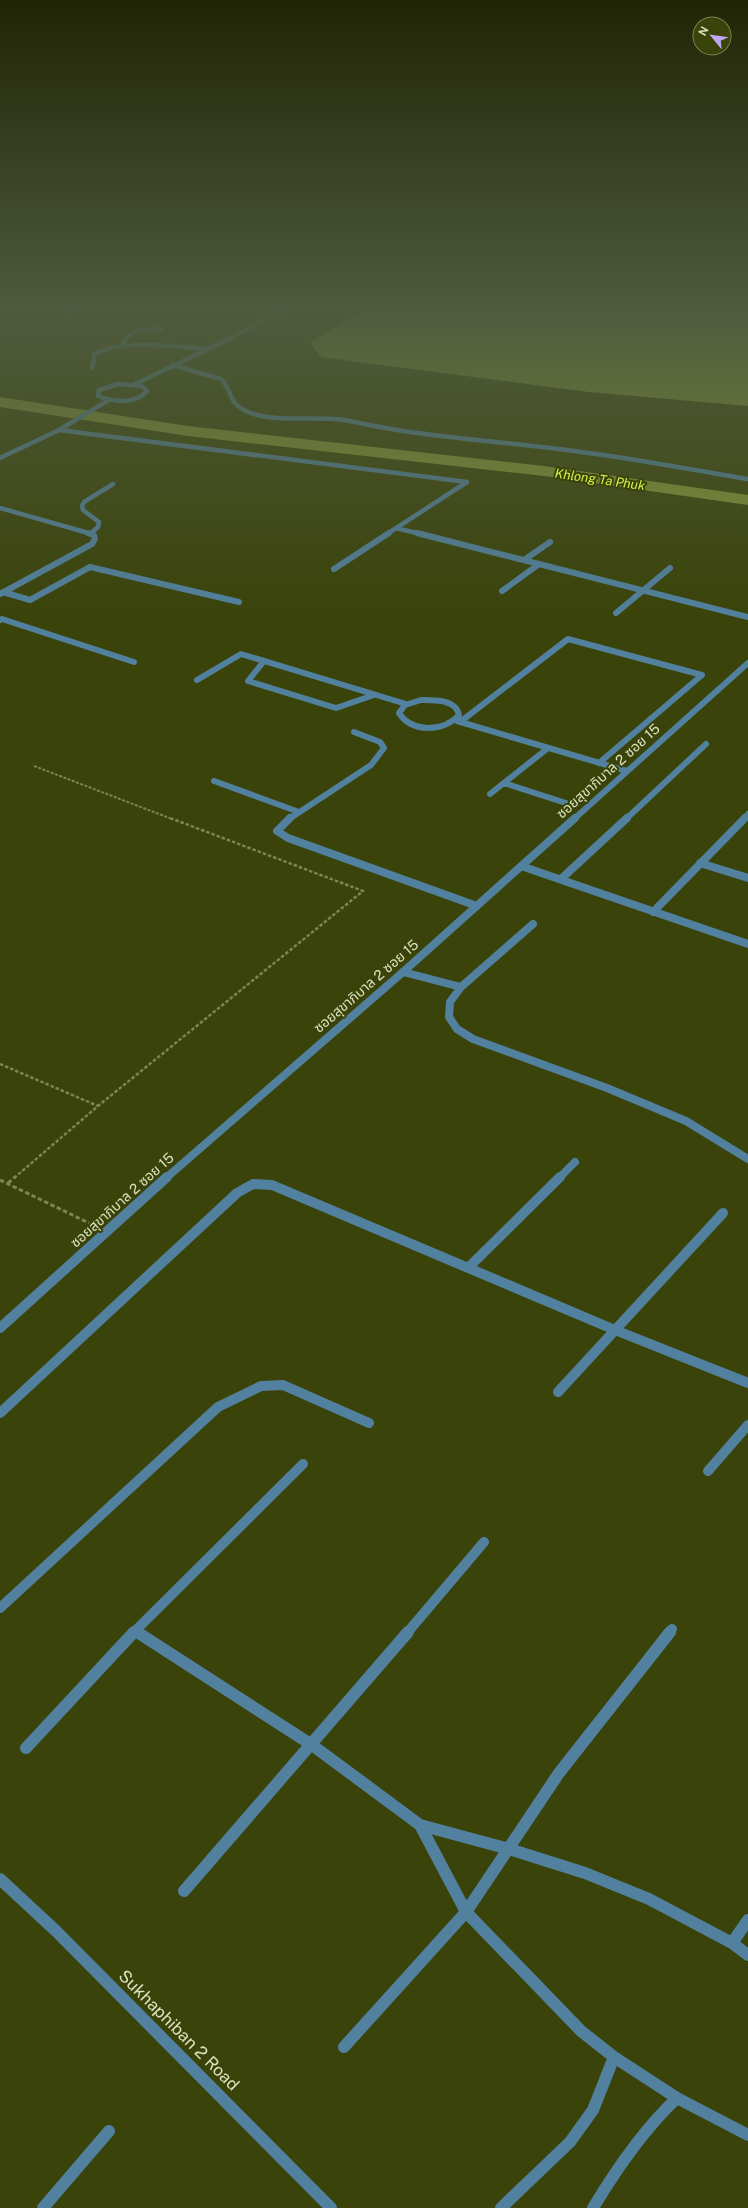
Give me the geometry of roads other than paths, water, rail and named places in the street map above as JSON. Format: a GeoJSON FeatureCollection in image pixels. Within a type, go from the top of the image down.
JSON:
{"type":"FeatureCollection","features":[{"type":"Feature","properties":{"kind":"street"},"geometry":{"type":"LineString","coordinates":[[0,458],[59,430],[91,412]]}},
{"type":"Feature","properties":{"kind":"street"},"geometry":{"type":"LineString","coordinates":[[249,412],[265,417],[311,417],[343,420],[410,432],[582,452],[748,479]]}},
{"type":"Feature","properties":{"kind":"street"},"geometry":{"type":"LineString","coordinates":[[59,430],[467,482],[334,569]]}},
{"type":"Feature","properties":{"kind":"street"},"geometry":{"type":"LineString","coordinates":[[90,534],[98,527],[99,522],[83,510],[82,506],[84,502],[113,484]]}},
{"type":"Feature","properties":{"kind":"street"},"geometry":{"type":"LineString","coordinates":[[0,508],[94,535],[95,539],[92,544],[2,593]]}},
{"type":"Feature","properties":{"kind":"street"},"geometry":{"type":"LineString","coordinates":[[396,528],[748,617]]}},
{"type":"Feature","properties":{"kind":"street"},"geometry":{"type":"LineString","coordinates":[[524,560],[550,542]]}},
{"type":"Feature","properties":{"kind":"street"},"geometry":{"type":"LineString","coordinates":[[502,591],[539,564]]}},
{"type":"Feature","properties":{"kind":"street"},"geometry":{"type":"LineString","coordinates":[[2,593],[30,600],[90,567],[238,602]]}},
{"type":"Feature","properties":{"kind":"street"},"geometry":{"type":"LineString","coordinates":[[616,613],[670,568]]}},
{"type":"Feature","properties":{"kind":"street"},"geometry":{"type":"LineString","coordinates":[[0,620],[2,619],[134,662]]}},
{"type":"Feature","properties":{"kind":"street"},"geometry":{"type":"LineString","coordinates":[[406,704],[399,713],[401,717],[413,725],[432,727],[443,726],[458,721],[568,639],[702,675],[599,763]]}},
{"type":"Feature","properties":{"kind":"street"},"geometry":{"type":"LineString","coordinates":[[197,680],[241,654],[406,704],[421,700],[448,702],[458,710],[458,721]]}},
{"type":"Feature","properties":{"kind":"street"},"geometry":{"type":"LineString","coordinates":[[264,661],[248,681],[336,708],[374,695]]}},
{"type":"Feature","properties":{"kind":"street","name":"ซอยสุขาภิบาล 2 ซอย 15"},"geometry":{"type":"LineString","coordinates":[[0,1328],[106,1231],[403,972],[748,663]]}},
{"type":"Feature","properties":{"kind":"street"},"geometry":{"type":"LineString","coordinates":[[458,721],[627,771]]}},
{"type":"Feature","properties":{"kind":"street"},"geometry":{"type":"LineString","coordinates":[[354,732],[380,742],[384,748],[380,755],[371,765],[299,812],[279,827],[277,831],[280,834],[477,906]]}},
{"type":"Feature","properties":{"kind":"street"},"geometry":{"type":"LineString","coordinates":[[561,879],[706,744]]}},
{"type":"Feature","properties":{"kind":"street"},"geometry":{"type":"LineString","coordinates":[[490,794],[548,748]]}},
{"type":"Feature","properties":{"kind":"street"},"geometry":{"type":"LineString","coordinates":[[214,781],[299,812]]}},
{"type":"Feature","properties":{"kind":"street"},"geometry":{"type":"LineString","coordinates":[[504,783],[566,803]]}},
{"type":"Feature","properties":{"kind":"street"},"geometry":{"type":"LineString","coordinates":[[653,912],[748,814]]}},
{"type":"Feature","properties":{"kind":"street"},"geometry":{"type":"LineString","coordinates":[[700,863],[748,878]]}},
{"type":"Feature","properties":{"kind":"street"},"geometry":{"type":"LineString","coordinates":[[521,866],[748,944]]}},
{"type":"Feature","properties":{"kind":"street"},"geometry":{"type":"LineString","coordinates":[[533,924],[461,987],[450,1002],[449,1016],[457,1029],[473,1039],[650,1105],[699,1127],[739,1155],[748,1159]]}},
{"type":"Feature","properties":{"kind":"street"},"geometry":{"type":"LineString","coordinates":[[403,972],[461,987]]}},
{"type":"Feature","properties":{"kind":"street"},"geometry":{"type":"LineString","coordinates":[[468,1268],[575,1162]]}},
{"type":"Feature","properties":{"kind":"street"},"geometry":{"type":"LineString","coordinates":[[0,1413],[237,1193],[253,1184],[272,1185],[615,1330],[748,1383]]}},
{"type":"Feature","properties":{"kind":"street"},"geometry":{"type":"LineString","coordinates":[[558,1392],[723,1213]]}},
{"type":"Feature","properties":{"kind":"street"},"geometry":{"type":"LineString","coordinates":[[0,1608],[218,1407],[261,1386],[283,1385],[370,1423]]}},
{"type":"Feature","properties":{"kind":"street"},"geometry":{"type":"LineString","coordinates":[[708,1471],[748,1425]]}},
{"type":"Feature","properties":{"kind":"street"},"geometry":{"type":"LineString","coordinates":[[26,1748],[135,1631],[303,1464]]}},
{"type":"Feature","properties":{"kind":"street"},"geometry":{"type":"LineString","coordinates":[[184,1891],[312,1745],[484,1542]]}},
{"type":"Feature","properties":{"kind":"street"},"geometry":{"type":"LineString","coordinates":[[344,2047],[466,1912],[559,1773],[672,1629]]}},
{"type":"Feature","properties":{"kind":"street"},"geometry":{"type":"LineString","coordinates":[[135,1631],[312,1745],[420,1825],[509,1849],[585,1873],[649,1899],[732,1943],[748,1955]]}},
{"type":"Feature","properties":{"kind":"street"},"geometry":{"type":"LineString","coordinates":[[420,1825],[466,1912],[518,1968],[581,2031],[614,2057],[677,2098],[748,2135]]}},
{"type":"Feature","properties":{"kind":"street","name":"Sukhaphiban 2 Road"},"geometry":{"type":"LineString","coordinates":[[0,1879],[56,1931],[331,2208]]}},
{"type":"Feature","properties":{"kind":"street"},"geometry":{"type":"LineString","coordinates":[[732,1943],[748,1920]]}},
{"type":"Feature","properties":{"kind":"street"},"geometry":{"type":"LineString","coordinates":[[501,2208],[570,2142],[593,2110],[614,2057]]}},
{"type":"Feature","properties":{"kind":"street"},"geometry":{"type":"LineString","coordinates":[[593,2208],[623,2159],[654,2118],[677,2098]]}},
{"type":"Feature","properties":{"kind":"street"},"geometry":{"type":"LineString","coordinates":[[43,2208],[109,2131]]}},
{"type":"Feature","properties":{"kind":"waterway","name":"Khlong Ta Phuk"},"geometry":{"type":"LineString","coordinates":[[65,412],[188,431],[544,471],[748,500]]}}]}
